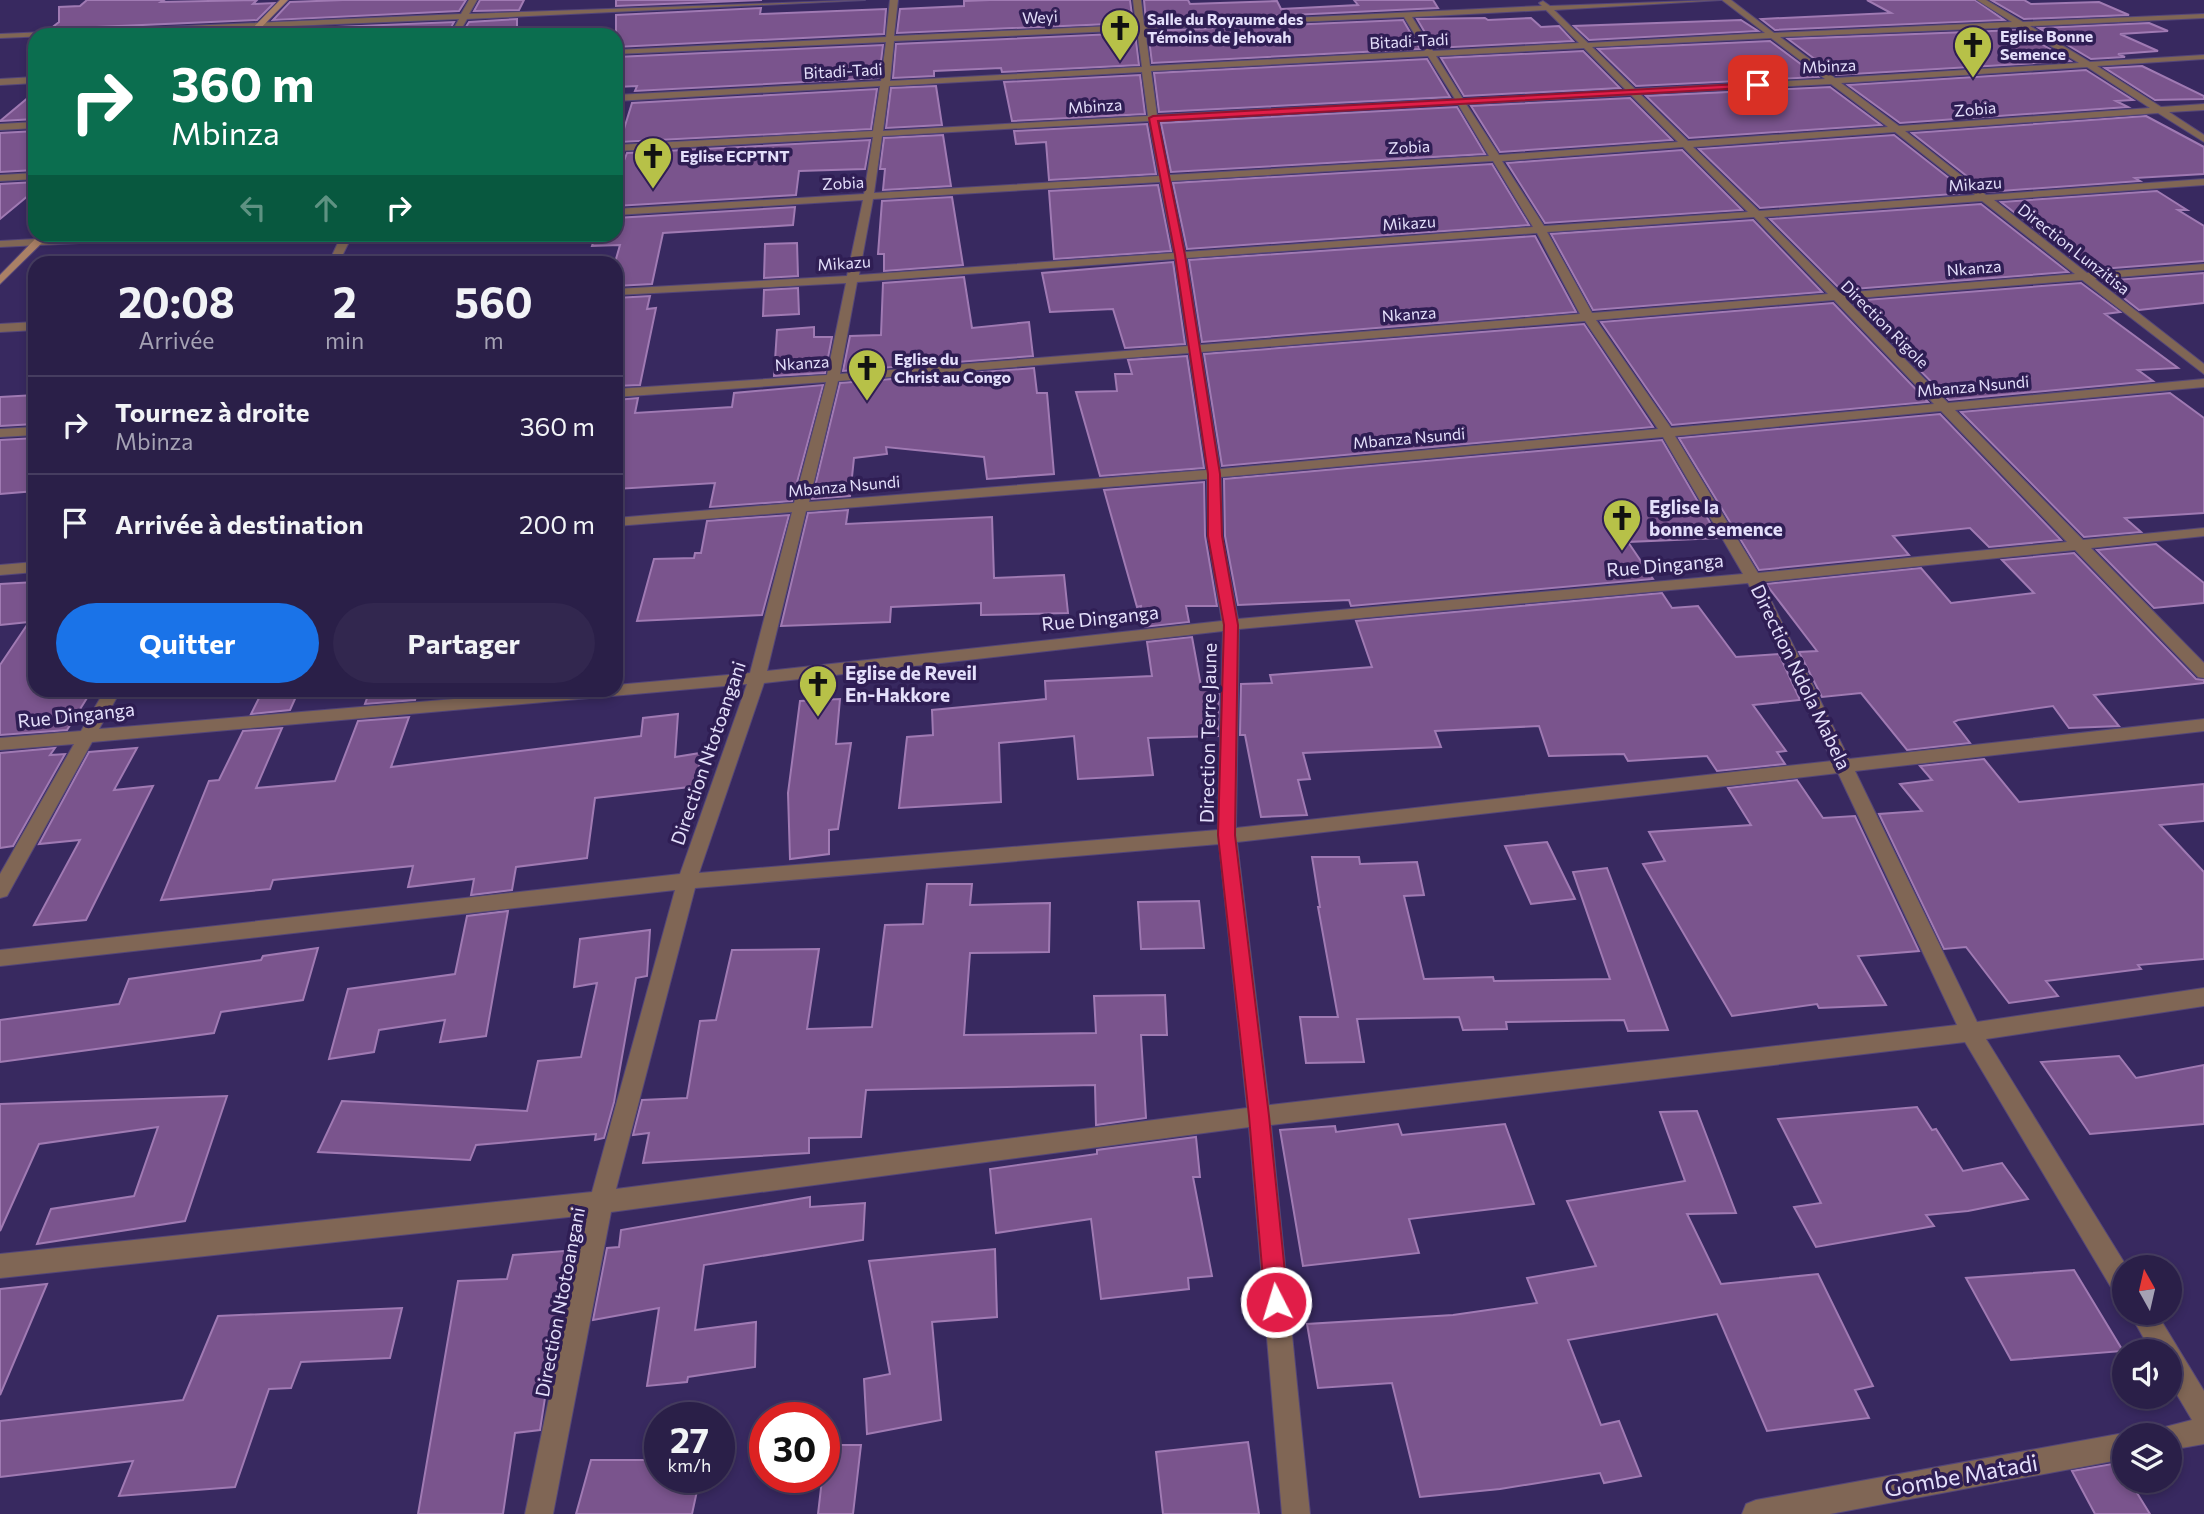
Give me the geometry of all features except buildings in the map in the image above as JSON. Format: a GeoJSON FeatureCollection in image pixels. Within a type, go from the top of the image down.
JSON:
{"type":"FeatureCollection","features":[{"type":"Feature","properties":{"kind":"street"},"geometry":{"type":"LineString","coordinates":[[257,28],[284,0]]}},
{"type":"Feature","properties":{"kind":"street"},"geometry":{"type":"LineString","coordinates":[[458,28],[473,0]]}},
{"type":"Feature","properties":{"kind":"street"},"geometry":{"type":"LineString","coordinates":[[189,28],[861,0]]}},
{"type":"Feature","properties":{"kind":"street","name":"Direction Ntotoangani"},"geometry":{"type":"LineString","coordinates":[[539,1514],[601,1202],[687,881],[757,678],[833,378],[868,198],[885,85],[894,0]]}},
{"type":"Feature","properties":{"kind":"street","name":"Direction Terre Jaune"},"geometry":{"type":"LineString","coordinates":[[1137,0],[1153,118],[1180,255],[1214,474],[1215,536],[1231,625],[1227,835],[1259,1116],[1296,1514]]}},
{"type":"Feature","properties":{"kind":"street","name":"Weyi"},"geometry":{"type":"LineString","coordinates":[[623,52],[1405,14],[1544,4],[1717,0]]}},
{"type":"Feature","properties":{"kind":"street","name":"Direction Lunzitisa"},"geometry":{"type":"LineString","coordinates":[[1726,0],[1899,131],[2204,370]]}},
{"type":"Feature","properties":{"kind":"street"},"geometry":{"type":"LineString","coordinates":[[1981,0],[2204,139]]}},
{"type":"Feature","properties":{"kind":"street","name":"Direction Rigole"},"geometry":{"type":"LineString","coordinates":[[1544,4],[1688,145],[2204,673]]}},
{"type":"Feature","properties":{"kind":"street","name":"Direction Ndola Mabela"},"geometry":{"type":"LineString","coordinates":[[1405,14],[1540,229],[1588,317],[1666,431],[1753,578],[1971,1032],[2112,1265]]}},
{"type":"Feature","properties":{"kind":"street","name":"Bitadi-Tadi"},"geometry":{"type":"LineString","coordinates":[[623,98],[1774,35],[2204,16]]}},
{"type":"Feature","properties":{"kind":"street"},"geometry":{"type":"LineString","coordinates":[[0,36],[28,35]]}},
{"type":"Feature","properties":{"kind":"street","name":"Mbinza"},"geometry":{"type":"LineString","coordinates":[[623,148],[878,136],[2204,57]]}},
{"type":"Feature","properties":{"kind":"street"},"geometry":{"type":"LineString","coordinates":[[0,82],[28,80]]}},
{"type":"Feature","properties":{"kind":"street","name":"Zobia"},"geometry":{"type":"LineString","coordinates":[[623,212],[1497,158],[2204,107]]}},
{"type":"Feature","properties":{"kind":"street"},"geometry":{"type":"LineString","coordinates":[[0,127],[28,125]]}},
{"type":"Feature","properties":{"kind":"street"},"geometry":{"type":"LineString","coordinates":[[0,178],[28,176]]}},
{"type":"Feature","properties":{"kind":"street","name":"Mikazu"},"geometry":{"type":"LineString","coordinates":[[623,292],[851,279],[2204,182]]}},
{"type":"Feature","properties":{"kind":"street"},"geometry":{"type":"LineString","coordinates":[[0,244],[28,240]]}},
{"type":"Feature","properties":{"kind":"street"},"geometry":{"type":"LineString","coordinates":[[0,282],[39,242]]}},
{"type":"Feature","properties":{"kind":"street","name":"Nkanza"},"geometry":{"type":"LineString","coordinates":[[623,393],[833,378],[2204,267]]}},
{"type":"Feature","properties":{"kind":"street"},"geometry":{"type":"LineString","coordinates":[[0,328],[28,326]]}},
{"type":"Feature","properties":{"kind":"street","name":"Mbanza Nsundi"},"geometry":{"type":"LineString","coordinates":[[623,521],[1214,474],[2204,383]]}},
{"type":"Feature","properties":{"kind":"street"},"geometry":{"type":"LineString","coordinates":[[0,433],[28,431]]}},
{"type":"Feature","properties":{"kind":"street","name":"Rue Dinganga"},"geometry":{"type":"LineString","coordinates":[[623,689],[757,678],[1231,625],[1753,578],[2204,532]]}},
{"type":"Feature","properties":{"kind":"street"},"geometry":{"type":"LineString","coordinates":[[0,570],[28,568]]}},
{"type":"Feature","properties":{"kind":"street"},"geometry":{"type":"LineString","coordinates":[[0,891],[109,697]]}},
{"type":"Feature","properties":{"kind":"street","name":"Rue Dinganga"},"geometry":{"type":"LineString","coordinates":[[0,744],[531,697]]}},
{"type":"Feature","properties":{"kind":"street"},"geometry":{"type":"LineString","coordinates":[[0,958],[687,881],[1227,835],[2204,725]]}},
{"type":"Feature","properties":{"kind":"street"},"geometry":{"type":"LineString","coordinates":[[0,1266],[601,1202],[1259,1116],[1971,1032],[2204,997]]}},
{"type":"Feature","properties":{"kind":"street"},"geometry":{"type":"LineString","coordinates":[[2182,1379],[2204,1415]]}},
{"type":"Feature","properties":{"kind":"street"},"geometry":{"type":"LineString","coordinates":[[2182,1435],[2204,1431]]}},
{"type":"Feature","properties":{"kind":"street","name":"Gombe Matadi"},"geometry":{"type":"LineString","coordinates":[[1756,1514],[2112,1448]]}},
{"type":"Feature","properties":{"kind":"place","name":"Salle du Royaume des Témoins de Jehovah"},"geometry":{"type":"Point","coordinates":[1120,62]}},
{"type":"Feature","properties":{"kind":"place","name":"Eglise Bonne Semence"},"geometry":{"type":"Point","coordinates":[1973,79]}},
{"type":"Feature","properties":{"kind":"place","name":"Eglise ECPTNT"},"geometry":{"type":"Point","coordinates":[653,190]}},
{"type":"Feature","properties":{"kind":"place","name":"Eglise du Christ au Congo"},"geometry":{"type":"Point","coordinates":[867,402]}},
{"type":"Feature","properties":{"kind":"place","name":"Eglise la bonne semence"},"geometry":{"type":"Point","coordinates":[1622,552]}},
{"type":"Feature","properties":{"kind":"place","name":"Eglise de Reveil En-Hakkore"},"geometry":{"type":"Point","coordinates":[818,718]}},
{"type":"Feature","properties":{"kind":"route"},"geometry":{"type":"LineString","coordinates":[[1276,1302],[1259,1116],[1227,835],[1231,625],[1215,536],[1214,474],[1180,255],[1153,118],[1758,85]]}}]}
